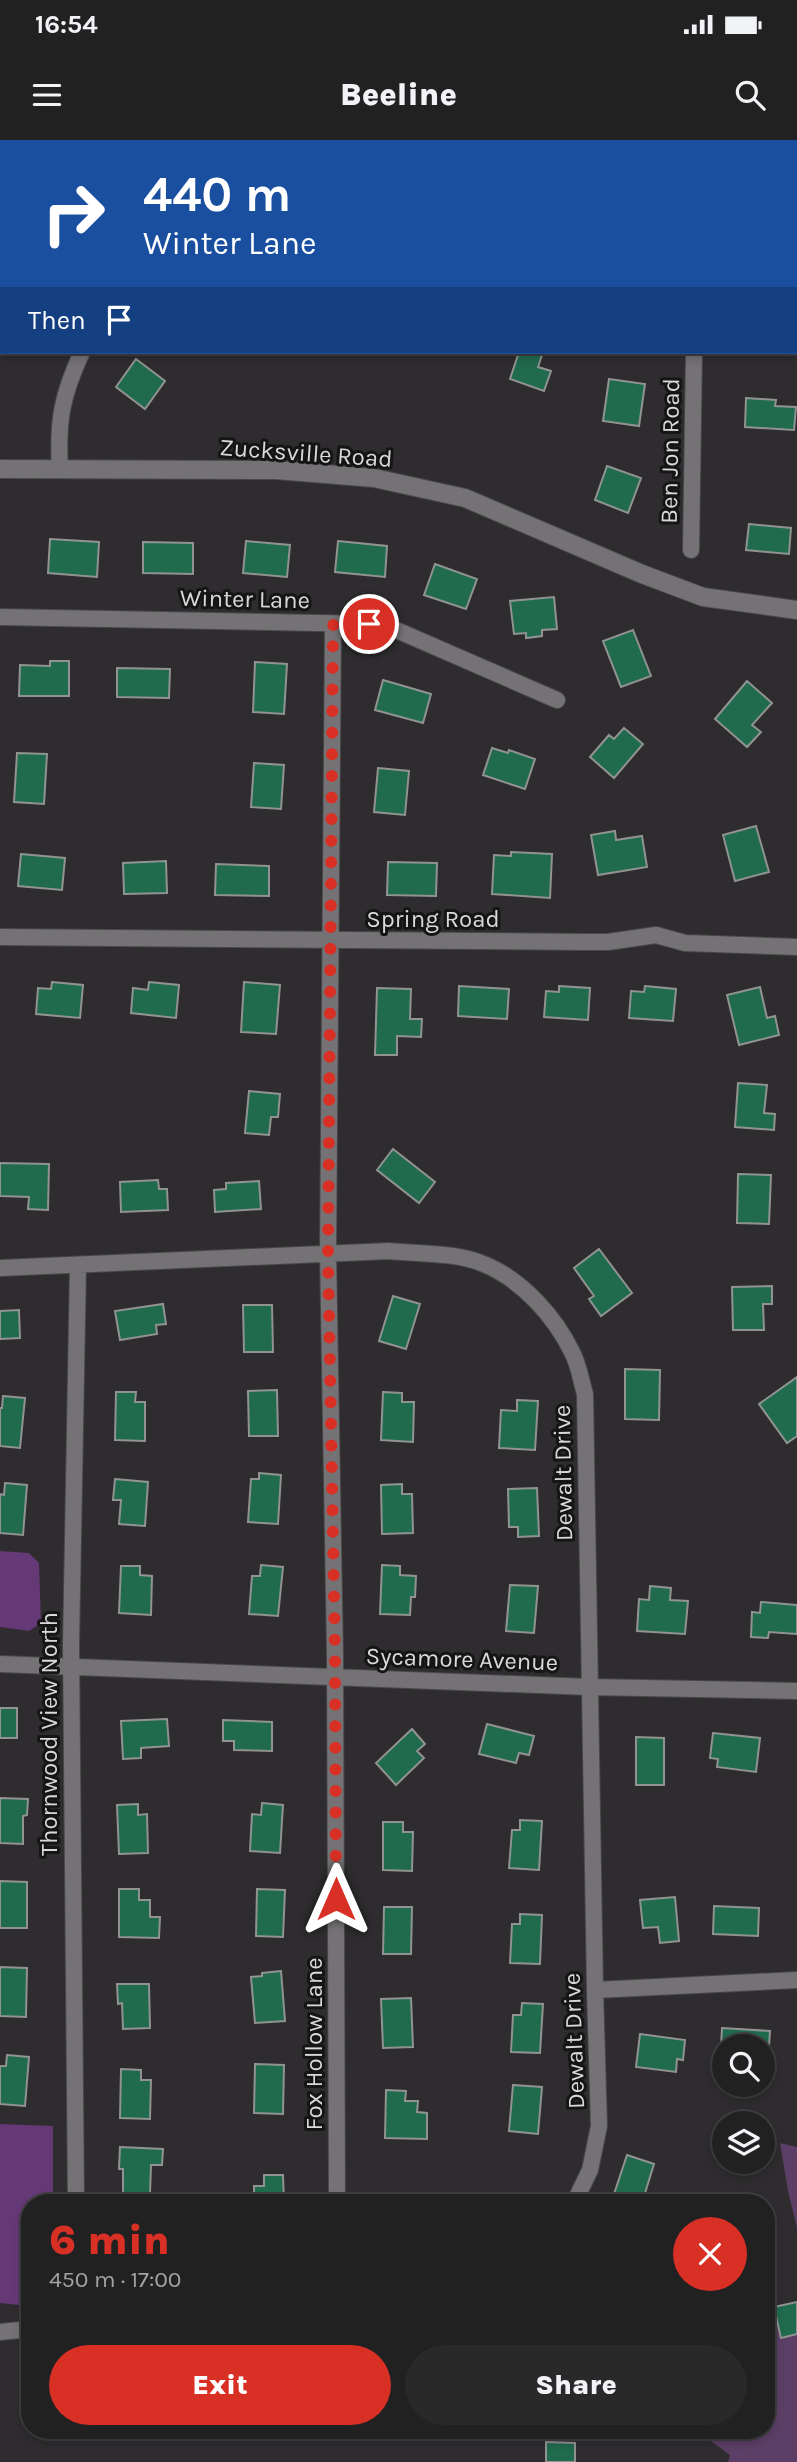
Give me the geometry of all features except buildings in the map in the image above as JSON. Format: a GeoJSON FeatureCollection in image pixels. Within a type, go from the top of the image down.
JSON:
{"type":"FeatureCollection","features":[{"type":"Feature","properties":{"kind":"street"},"geometry":{"type":"LineString","coordinates":[[60,469],[58,443],[61,408],[68,382],[81,354]]}},
{"type":"Feature","properties":{"kind":"street","name":"Ben Jon Road"},"geometry":{"type":"LineString","coordinates":[[691,550],[694,354]]}},
{"type":"Feature","properties":{"kind":"street","name":"Zucksville Road"},"geometry":{"type":"LineString","coordinates":[[0,469],[276,470],[374,478],[465,498],[642,574],[703,597],[797,610]]}},
{"type":"Feature","properties":{"kind":"street","name":"Winter Lane"},"geometry":{"type":"LineString","coordinates":[[0,617],[369,624],[394,629],[556,700]]}},
{"type":"Feature","properties":{"kind":"street","name":"Fox Hollow Lane"},"geometry":{"type":"LineString","coordinates":[[333,625],[328,1253],[335,1677],[337,2194]]}},
{"type":"Feature","properties":{"kind":"street","name":"Spring Road"},"geometry":{"type":"LineString","coordinates":[[0,937],[330,942],[608,942],[656,935],[685,943],[708,945],[797,947]]}},
{"type":"Feature","properties":{"kind":"street","name":"Dewalt Drive"},"geometry":{"type":"LineString","coordinates":[[0,1268],[389,1251],[463,1258],[486,1265],[520,1287],[560,1332],[574,1355],[585,1394],[594,1990],[599,2126],[590,2170],[578,2194]]}},
{"type":"Feature","properties":{"kind":"street","name":"Thornwood View North"},"geometry":{"type":"LineString","coordinates":[[76,2194],[71,1667],[78,1265]]}},
{"type":"Feature","properties":{"kind":"street","name":"Sycamore Avenue"},"geometry":{"type":"LineString","coordinates":[[0,1664],[589,1687],[797,1691]]}},
{"type":"Feature","properties":{"kind":"street"},"geometry":{"type":"LineString","coordinates":[[594,1990],[797,1980]]}},
{"type":"Feature","properties":{"kind":"street"},"geometry":{"type":"LineString","coordinates":[[0,2332],[21,2330]]}},
{"type":"Feature","properties":{"kind":"shaded area"},"geometry":{"type":"Polygon","coordinates":[[[0,1551],[29,1553],[39,1563],[41,1623],[29,1631],[0,1627],[0,1551]]]}},
{"type":"Feature","properties":{"kind":"shaded area"},"geometry":{"type":"Polygon","coordinates":[[[0,2124],[53,2126],[53,2194],[21,2194],[21,2303],[0,2303],[0,2124]]]}},
{"type":"Feature","properties":{"kind":"shaded area"},"geometry":{"type":"Polygon","coordinates":[[[780,2143],[797,2147],[797,2228],[788,2191],[780,2143]]]}},
{"type":"Feature","properties":{"kind":"shaded area"},"geometry":{"type":"Polygon","coordinates":[[[775,2310],[797,2328],[797,2462],[728,2462],[730,2455],[708,2439],[775,2439],[775,2310]]]}},
{"type":"Feature","properties":{"kind":"route"},"geometry":{"type":"LineString","coordinates":[[336,1899],[328,1253],[333,625],[369,624]]}}]}
